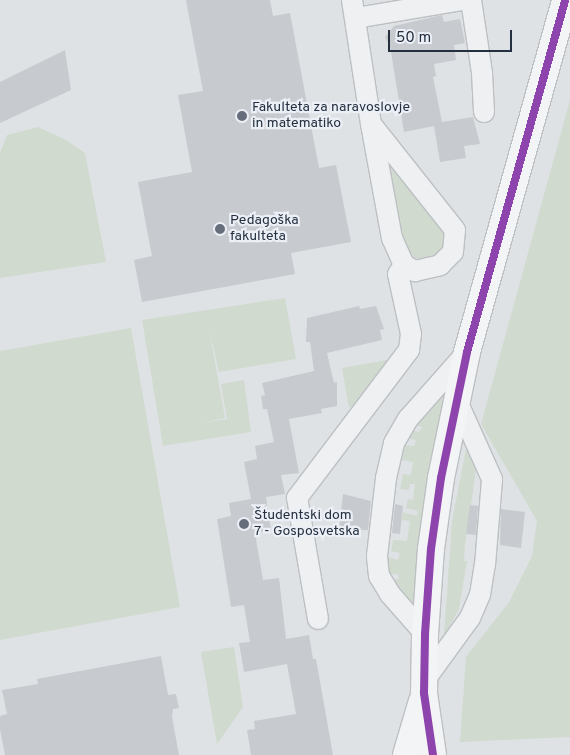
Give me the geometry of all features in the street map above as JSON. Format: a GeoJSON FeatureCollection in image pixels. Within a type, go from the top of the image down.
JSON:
{"type":"FeatureCollection","features":[{"type":"Feature","properties":{"kind":"main road"},"geometry":{"type":"LineString","coordinates":[[419,755],[431,549],[457,401],[468,352],[565,0]]}},
{"type":"Feature","properties":{"kind":"main road"},"geometry":{"type":"LineString","coordinates":[[406,755],[424,687]]}},
{"type":"Feature","properties":{"kind":"main road"},"geometry":{"type":"LineString","coordinates":[[424,687],[433,755]]}},
{"type":"Feature","properties":{"kind":"lane"},"geometry":{"type":"LineString","coordinates":[[371,124],[455,230],[454,252],[440,265],[415,272],[404,265],[392,238],[371,124],[354,9],[462,0]]}},
{"type":"Feature","properties":{"kind":"lane"},"geometry":{"type":"LineString","coordinates":[[471,0],[482,73],[484,112]]}},
{"type":"Feature","properties":{"kind":"lane"},"geometry":{"type":"LineString","coordinates":[[318,619],[297,498],[409,350],[411,334],[398,274],[404,265]]}},
{"type":"Feature","properties":{"kind":"lane"},"geometry":{"type":"LineString","coordinates":[[425,634],[390,594],[379,576],[377,556],[386,478],[394,442],[408,419],[421,400],[468,352]]}},
{"type":"Feature","properties":{"kind":"lane"},"geometry":{"type":"LineString","coordinates":[[424,687],[470,618],[480,595],[485,565],[492,478],[457,401]]}},
{"type":"Feature","properties":{"kind":"shaded area"},"geometry":{"type":"Polygon","coordinates":[[[570,100],[570,737],[460,742],[466,657],[509,602],[532,556],[537,521],[481,424],[570,100]]]}},
{"type":"Feature","properties":{"kind":"shaded area"},"geometry":{"type":"Polygon","coordinates":[[[38,127],[66,140],[85,153],[106,262],[0,278],[0,153],[7,135],[38,127]]]}},
{"type":"Feature","properties":{"kind":"shaded area"},"geometry":{"type":"Polygon","coordinates":[[[387,157],[445,233],[447,241],[443,249],[428,260],[414,258],[406,252],[387,157]]]}},
{"type":"Feature","properties":{"kind":"shaded area"},"geometry":{"type":"Polygon","coordinates":[[[285,298],[296,359],[219,372],[209,328],[225,418],[200,423],[227,419],[221,384],[244,380],[251,432],[163,446],[142,320],[285,298]]]}},
{"type":"Feature","properties":{"kind":"shaded area"},"geometry":{"type":"Polygon","coordinates":[[[131,328],[180,607],[0,640],[0,351],[131,328]]]}},
{"type":"Feature","properties":{"kind":"shaded area"},"geometry":{"type":"Polygon","coordinates":[[[392,359],[370,393],[349,408],[342,368],[392,359]]]}},
{"type":"Feature","properties":{"kind":"shaded area"},"geometry":{"type":"Polygon","coordinates":[[[448,385],[416,605],[411,606],[389,580],[399,579],[398,574],[389,574],[388,557],[398,560],[400,553],[391,551],[393,540],[407,541],[410,521],[402,520],[403,512],[417,516],[418,511],[406,508],[408,499],[413,500],[415,484],[410,484],[409,490],[400,489],[403,474],[411,475],[413,462],[402,460],[405,445],[414,446],[416,440],[406,438],[410,430],[419,432],[422,427],[410,424],[448,385]]]}},
{"type":"Feature","properties":{"kind":"shaded area"},"geometry":{"type":"Polygon","coordinates":[[[466,449],[476,470],[465,544],[464,561],[467,561],[459,609],[444,636],[452,521],[466,449]]]}},
{"type":"Feature","properties":{"kind":"shaded area"},"geometry":{"type":"Polygon","coordinates":[[[234,647],[243,707],[217,744],[201,652],[234,647]]]}},
{"type":"Feature","properties":{"kind":"building"},"geometry":{"type":"Polygon","coordinates":[[[186,0],[270,0],[273,16],[290,13],[319,168],[336,165],[351,242],[291,253],[295,274],[142,302],[134,260],[152,256],[138,182],[192,172],[178,95],[203,91],[186,0]]]}},
{"type":"Feature","properties":{"kind":"building"},"geometry":{"type":"Polygon","coordinates":[[[442,15],[444,22],[460,19],[465,43],[454,45],[456,60],[434,64],[436,76],[433,77],[442,122],[473,117],[480,144],[464,146],[466,158],[440,162],[434,126],[404,132],[390,46],[385,37],[394,26],[442,15]]]}},
{"type":"Feature","properties":{"kind":"building"},"geometry":{"type":"Polygon","coordinates":[[[65,50],[71,90],[0,123],[0,82],[65,50]]]}},
{"type":"Feature","properties":{"kind":"building"},"geometry":{"type":"Polygon","coordinates":[[[359,306],[360,309],[376,306],[384,329],[380,330],[382,340],[327,353],[334,383],[337,382],[337,406],[321,409],[322,413],[289,419],[299,473],[281,475],[285,494],[266,497],[271,530],[255,533],[263,580],[279,578],[286,639],[309,635],[313,659],[316,659],[333,755],[251,755],[247,730],[255,729],[254,721],[296,714],[287,664],[244,672],[239,643],[250,642],[244,605],[231,607],[217,519],[231,516],[229,503],[251,499],[244,462],[257,459],[255,446],[274,442],[267,409],[263,409],[261,396],[265,395],[262,383],[314,371],[310,342],[306,342],[307,318],[359,306]]]}},
{"type":"Feature","properties":{"kind":"building"},"geometry":{"type":"Polygon","coordinates":[[[343,494],[371,501],[368,530],[339,529],[343,494]]]}},
{"type":"Feature","properties":{"kind":"building"},"geometry":{"type":"Polygon","coordinates":[[[395,504],[403,506],[400,534],[392,533],[395,504]]]}},
{"type":"Feature","properties":{"kind":"building"},"geometry":{"type":"Polygon","coordinates":[[[470,505],[478,506],[476,535],[466,534],[470,505]]]}},
{"type":"Feature","properties":{"kind":"building"},"geometry":{"type":"Polygon","coordinates":[[[501,509],[525,512],[521,548],[500,545],[501,509]]]}},
{"type":"Feature","properties":{"kind":"building"},"geometry":{"type":"Polygon","coordinates":[[[161,656],[168,695],[176,694],[179,708],[173,709],[172,717],[179,755],[5,755],[0,729],[0,716],[7,714],[2,690],[38,684],[37,679],[161,656]]]}},
{"type":"Feature","properties":{"kind":"transit line"},"geometry":{"type":"LineString","coordinates":[[433,755],[424,693],[425,634],[431,549],[441,478],[467,352],[565,0]]}},
{"type":"Feature","properties":{"kind":"place","name":"Fakulteta za naravoslovje in matematiko"},"geometry":{"type":"Point","coordinates":[242,116]}},
{"type":"Feature","properties":{"kind":"place","name":"Pedagoška fakulteta"},"geometry":{"type":"Point","coordinates":[220,229]}},
{"type":"Feature","properties":{"kind":"place","name":"Študentski dom 7 - Gosposvetska"},"geometry":{"type":"Point","coordinates":[244,524]}}]}
